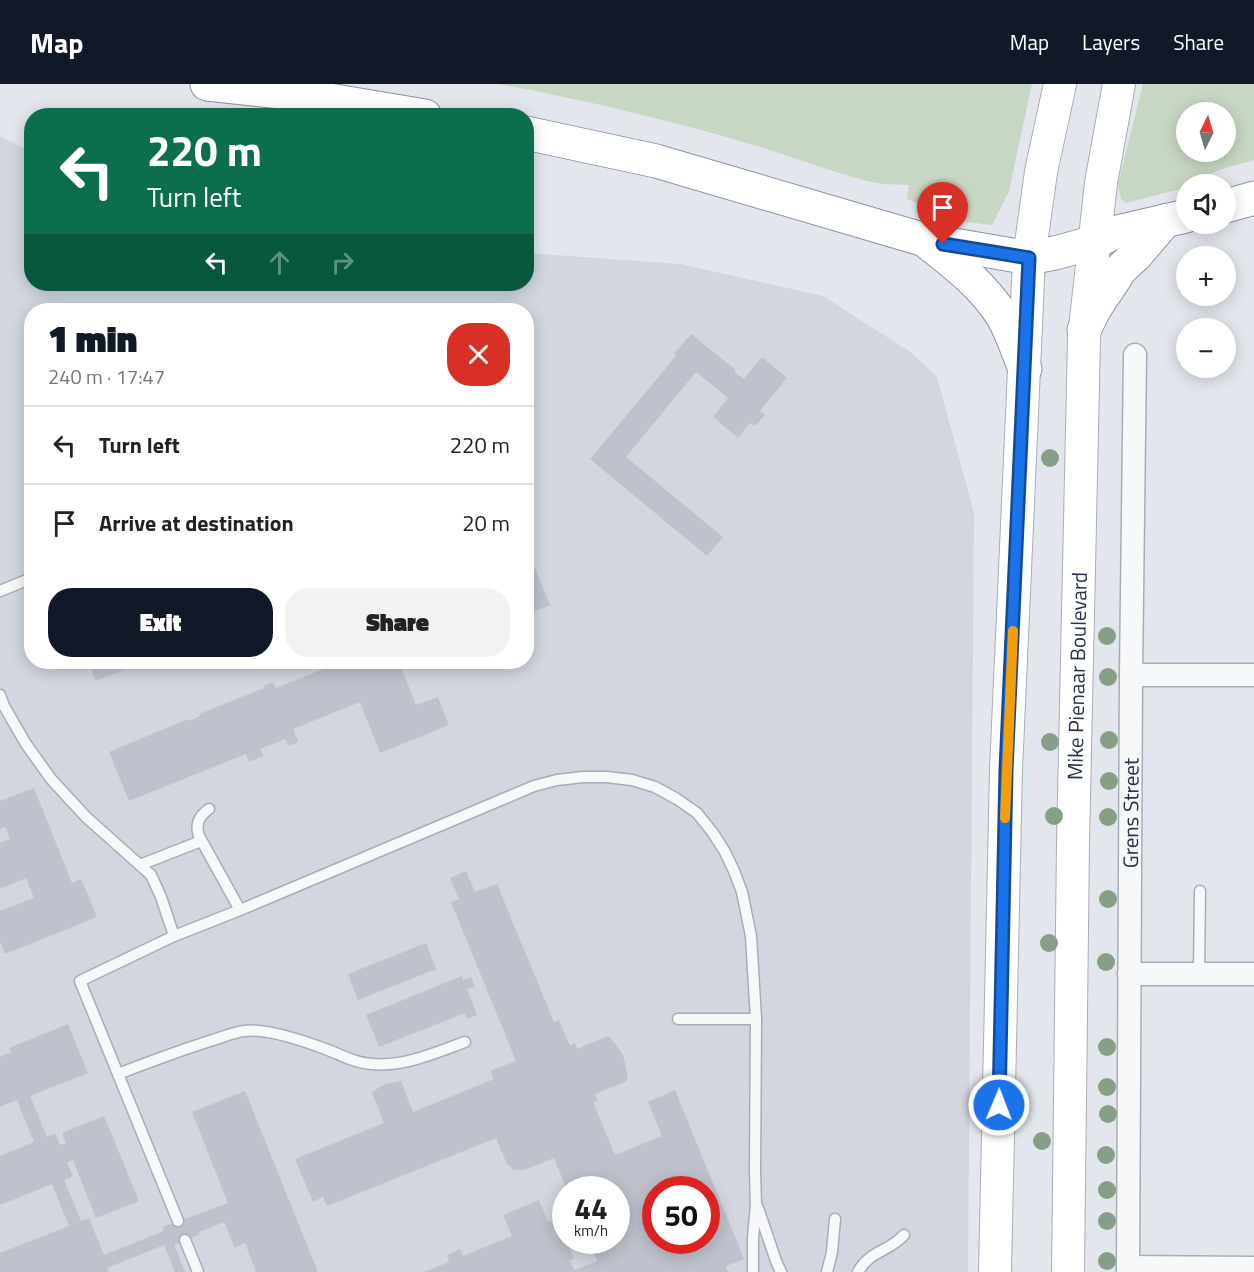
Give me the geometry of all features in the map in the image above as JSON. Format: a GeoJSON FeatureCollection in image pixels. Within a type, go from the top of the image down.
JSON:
{"type":"FeatureCollection","features":[{"type":"Feature","properties":{"kind":"highway"},"geometry":{"type":"LineString","coordinates":[[207,84],[281,92],[377,108]]}},
{"type":"Feature","properties":{"kind":"highway"},"geometry":{"type":"LineString","coordinates":[[534,135],[656,161],[925,240],[1029,258],[1095,242],[1113,233],[1176,218]]}},
{"type":"Feature","properties":{"kind":"highway"},"geometry":{"type":"LineString","coordinates":[[1236,203],[1254,198]]}},
{"type":"Feature","properties":{"kind":"highway"},"geometry":{"type":"LineString","coordinates":[[1084,330],[1095,308],[1121,269],[1176,218]]}},
{"type":"Feature","properties":{"kind":"highway"},"geometry":{"type":"LineString","coordinates":[[925,240],[958,266],[993,302],[1004,320],[1024,369]]}},
{"type":"Feature","properties":{"kind":"main road"},"geometry":{"type":"LineString","coordinates":[[996,1272],[1006,770],[1029,258],[1041,172],[1060,84]]}},
{"type":"Feature","properties":{"kind":"main road","name":"Mike Pienaar Boulevard"},"geometry":{"type":"LineString","coordinates":[[1068,1272],[1073,842],[1084,330],[1101,183],[1119,84]]}},
{"type":"Feature","properties":{"kind":"street","name":"Grens Street"},"geometry":{"type":"LineString","coordinates":[[1128,1269],[1135,355]]}},
{"type":"Feature","properties":{"kind":"street"},"geometry":{"type":"LineString","coordinates":[[1131,675],[1254,675]]}},
{"type":"Feature","properties":{"kind":"street"},"geometry":{"type":"LineString","coordinates":[[1129,974],[1254,975]]}},
{"type":"Feature","properties":{"kind":"street"},"geometry":{"type":"LineString","coordinates":[[1128,1269],[1254,1268]]}},
{"type":"Feature","properties":{"kind":"lane"},"geometry":{"type":"LineString","coordinates":[[0,591],[24,581]]}},
{"type":"Feature","properties":{"kind":"lane"},"geometry":{"type":"LineString","coordinates":[[0,695],[26,744],[51,779],[86,818],[151,876],[161,897],[174,936]]}},
{"type":"Feature","properties":{"kind":"lane"},"geometry":{"type":"LineString","coordinates":[[178,1221],[81,981],[174,936],[534,786],[557,780],[607,777],[632,780],[655,788],[677,798],[697,813],[725,852],[738,881],[748,914],[756,1019],[756,1205],[753,1272]]}},
{"type":"Feature","properties":{"kind":"lane"},"geometry":{"type":"LineString","coordinates":[[209,808],[198,821],[197,831],[240,910]]}},
{"type":"Feature","properties":{"kind":"lane"},"geometry":{"type":"LineString","coordinates":[[140,865],[201,841]]}},
{"type":"Feature","properties":{"kind":"lane"},"geometry":{"type":"LineString","coordinates":[[1199,974],[1200,891]]}},
{"type":"Feature","properties":{"kind":"lane"},"geometry":{"type":"LineString","coordinates":[[678,1019],[756,1019]]}},
{"type":"Feature","properties":{"kind":"lane"},"geometry":{"type":"LineString","coordinates":[[118,1074],[244,1030],[266,1032],[295,1039],[356,1062],[373,1065],[396,1064],[465,1042]]}},
{"type":"Feature","properties":{"kind":"lane"},"geometry":{"type":"LineString","coordinates":[[756,1205],[781,1272]]}},
{"type":"Feature","properties":{"kind":"lane"},"geometry":{"type":"LineString","coordinates":[[827,1272],[832,1252],[834,1219]]}},
{"type":"Feature","properties":{"kind":"lane"},"geometry":{"type":"LineString","coordinates":[[858,1272],[870,1256],[904,1235]]}},
{"type":"Feature","properties":{"kind":"lane"},"geometry":{"type":"LineString","coordinates":[[185,1240],[198,1272]]}},
{"type":"Feature","properties":{"kind":"shaded area"},"geometry":{"type":"Polygon","coordinates":[[[0,136],[24,148],[24,291],[534,291],[534,254],[680,264],[823,296],[912,353],[937,377],[974,513],[968,1272],[0,1272],[0,136]]]}},
{"type":"Feature","properties":{"kind":"green space"},"geometry":{"type":"Polygon","coordinates":[[[498,84],[1032,84],[1009,191],[992,225],[958,221],[907,199],[909,185],[871,182],[693,128],[596,104],[498,84]]]}},
{"type":"Feature","properties":{"kind":"green space"},"geometry":{"type":"Polygon","coordinates":[[[1143,84],[1254,84],[1254,160],[1211,174],[1176,174],[1176,190],[1126,203],[1121,199],[1118,184],[1143,84]]]}},
{"type":"Feature","properties":{"kind":"building"},"geometry":{"type":"Polygon","coordinates":[[[691,334],[744,379],[762,357],[787,378],[760,411],[765,415],[755,426],[750,423],[738,438],[713,417],[728,398],[696,372],[626,457],[723,537],[707,556],[590,459],[676,356],[674,354],[691,334]]]}},
{"type":"Feature","properties":{"kind":"building"},"geometry":{"type":"Polygon","coordinates":[[[534,566],[550,605],[534,612],[534,566]]]}},
{"type":"Feature","properties":{"kind":"building"},"geometry":{"type":"Polygon","coordinates":[[[91,669],[126,669],[96,681],[91,669]]]}},
{"type":"Feature","properties":{"kind":"building"},"geometry":{"type":"Polygon","coordinates":[[[324,669],[402,669],[416,705],[438,697],[449,725],[380,753],[360,702],[293,729],[298,742],[288,746],[285,739],[260,749],[263,756],[249,762],[246,754],[129,801],[109,752],[188,719],[189,721],[200,716],[199,714],[264,688],[263,686],[273,682],[276,688],[324,669]]]}},
{"type":"Feature","properties":{"kind":"building"},"geometry":{"type":"Polygon","coordinates":[[[34,788],[72,883],[81,879],[97,917],[5,954],[0,942],[0,911],[34,898],[26,878],[0,889],[0,843],[10,839],[5,827],[0,829],[0,801],[34,788]]]}},
{"type":"Feature","properties":{"kind":"building"},"geometry":{"type":"Polygon","coordinates":[[[466,871],[475,892],[497,884],[554,1022],[559,1020],[570,1046],[575,1043],[577,1049],[608,1036],[623,1055],[627,1081],[595,1094],[597,1101],[593,1102],[615,1155],[662,1136],[648,1102],[675,1090],[710,1176],[642,1176],[642,1254],[720,1254],[720,1200],[744,1259],[726,1266],[728,1272],[424,1272],[449,1262],[447,1255],[460,1249],[463,1256],[512,1236],[503,1215],[539,1200],[548,1222],[552,1220],[552,1254],[572,1254],[574,1259],[570,1260],[574,1270],[597,1261],[594,1254],[630,1254],[630,1176],[561,1176],[554,1158],[524,1170],[514,1170],[507,1164],[496,1138],[327,1206],[323,1197],[313,1202],[295,1159],[384,1123],[372,1093],[378,1088],[401,1081],[413,1112],[494,1079],[490,1071],[516,1061],[451,902],[459,899],[450,878],[466,871]]]}},
{"type":"Feature","properties":{"kind":"building"},"geometry":{"type":"Polygon","coordinates":[[[426,943],[436,969],[358,1000],[348,974],[426,943]]]}},
{"type":"Feature","properties":{"kind":"building"},"geometry":{"type":"Polygon","coordinates":[[[462,976],[463,980],[471,977],[475,987],[467,989],[477,1015],[467,1019],[465,1013],[379,1047],[366,1015],[462,976]]]}},
{"type":"Feature","properties":{"kind":"building"},"geometry":{"type":"Polygon","coordinates":[[[68,1024],[88,1073],[30,1096],[47,1137],[55,1133],[60,1145],[66,1143],[62,1133],[104,1116],[139,1201],[96,1218],[73,1160],[67,1163],[73,1176],[64,1180],[81,1221],[89,1218],[104,1255],[164,1231],[163,1227],[228,1203],[192,1112],[245,1091],[318,1272],[256,1272],[245,1243],[235,1248],[224,1222],[174,1245],[185,1272],[175,1272],[164,1245],[107,1268],[109,1272],[0,1272],[0,1253],[69,1226],[52,1184],[0,1205],[0,1156],[34,1142],[17,1100],[0,1107],[0,1057],[11,1052],[9,1048],[68,1024]]]}},
{"type":"Feature","properties":{"kind":"slow traffic"},"geometry":{"type":"LineString","coordinates":[[1005,818],[1013,631]]}},
{"type":"Feature","properties":{"kind":"route"},"geometry":{"type":"LineString","coordinates":[[943,244],[1029,258],[1006,770],[999,1105]]}}]}
